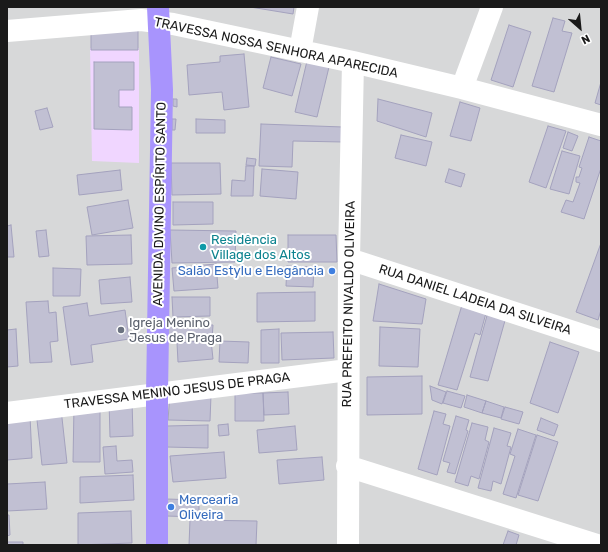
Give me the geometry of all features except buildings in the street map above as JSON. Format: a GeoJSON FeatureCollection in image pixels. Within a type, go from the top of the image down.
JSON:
{"type":"FeatureCollection","features":[{"type":"Feature","properties":{"kind":"main road","name":"AVENIDA DIVINO ESPÍRITO SANTO"},"geometry":{"type":"LineString","coordinates":[[157,545],[157,393],[162,90],[158,15]]}},
{"type":"Feature","properties":{"kind":"street"},"geometry":{"type":"LineString","coordinates":[[300,51],[308,7]]}},
{"type":"Feature","properties":{"kind":"street"},"geometry":{"type":"LineString","coordinates":[[462,88],[492,7]]}},
{"type":"Feature","properties":{"kind":"street","name":"TRAVESSA NOSSA SENHORA APARECIDA"},"geometry":{"type":"LineString","coordinates":[[7,31],[141,20],[158,15],[173,24],[353,62],[462,88],[601,125]]}},
{"type":"Feature","properties":{"kind":"street","name":"RUA PREFEITO NIVALDO OLIVEIRA"},"geometry":{"type":"LineString","coordinates":[[348,545],[347,466],[349,259],[353,62]]}},
{"type":"Feature","properties":{"kind":"street","name":"RUA DANIEL LADEIA DA SILVEIRA"},"geometry":{"type":"LineString","coordinates":[[349,259],[601,341]]}},
{"type":"Feature","properties":{"kind":"street","name":"TRAVESSA MENINO JESUS DE PRAGA"},"geometry":{"type":"LineString","coordinates":[[7,413],[348,370]]}},
{"type":"Feature","properties":{"kind":"street"},"geometry":{"type":"LineString","coordinates":[[347,466],[596,545]]}},
{"type":"Feature","properties":{"kind":"shaded area"},"geometry":{"type":"Polygon","coordinates":[[[7,7],[601,7],[601,545],[7,545],[7,7]]]}},
{"type":"Feature","properties":{"kind":"shaded area"},"geometry":{"type":"Polygon","coordinates":[[[90,48],[139,48],[139,163],[92,161],[90,48]]]}},
{"type":"Feature","properties":{"kind":"place","name":"Residência Village dos Altos"},"geometry":{"type":"Point","coordinates":[203,247]}},
{"type":"Feature","properties":{"kind":"place","name":"Salão Estylu e Elegância"},"geometry":{"type":"Point","coordinates":[332,271]}},
{"type":"Feature","properties":{"kind":"place","name":"Igreja Menino Jesus de Praga"},"geometry":{"type":"Point","coordinates":[121,330]}},
{"type":"Feature","properties":{"kind":"place","name":"Mercearia Oliveira"},"geometry":{"type":"Point","coordinates":[171,507]}}]}
